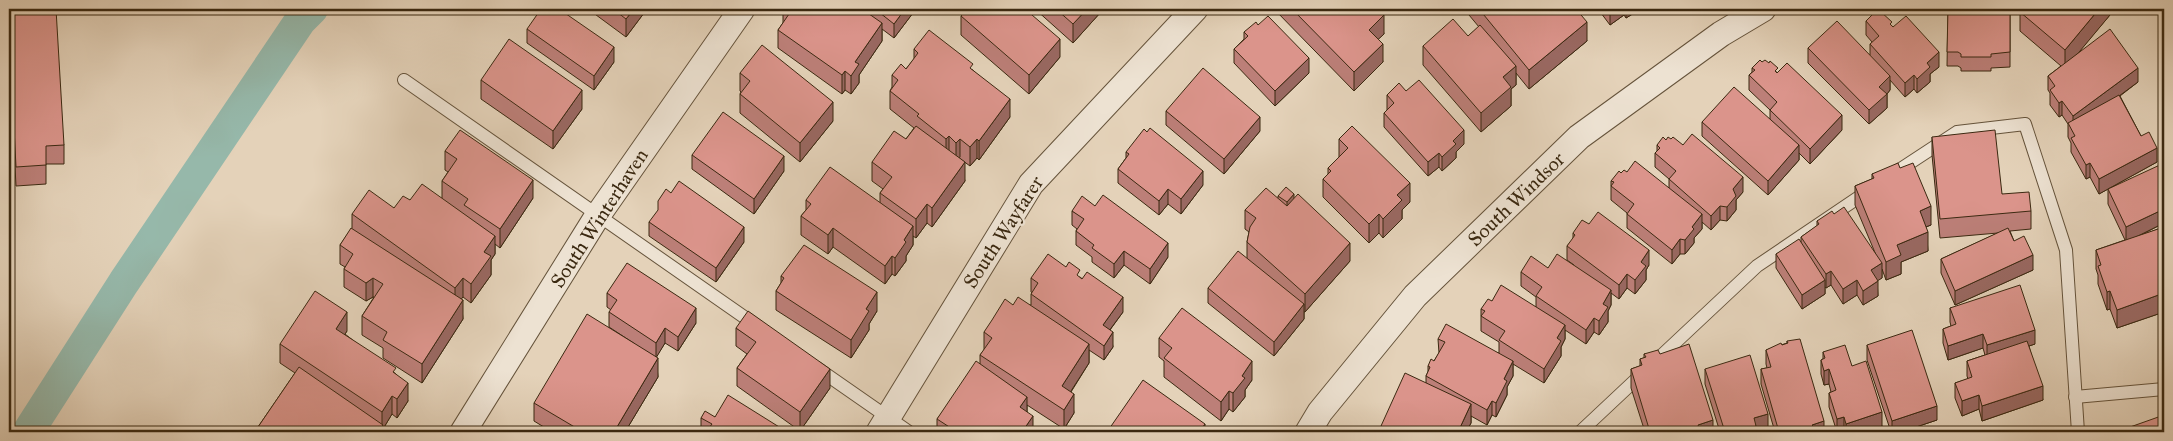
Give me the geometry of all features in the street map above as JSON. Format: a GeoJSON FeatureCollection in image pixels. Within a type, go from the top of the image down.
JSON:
{"type":"FeatureCollection","features":[{"type":"Feature","properties":{"kind":"street","name":"South Winterhaven"},"geometry":{"type":"LineString","coordinates":[[464,432],[598,215],[742,9]]}},
{"type":"Feature","properties":{"kind":"street","name":"South Wayfarer"},"geometry":{"type":"LineString","coordinates":[[883,425],[1031,184],[1195,9]]}},
{"type":"Feature","properties":{"kind":"street","name":"South Windsor"},"geometry":{"type":"LineString","coordinates":[[1308,432],[1320,412],[1415,296],[1579,137],[1721,34],[1763,9]]}},
{"type":"Feature","properties":{"kind":"lane"},"geometry":{"type":"LineString","coordinates":[[404,80],[767,333]]}},
{"type":"Feature","properties":{"kind":"lane"},"geometry":{"type":"LineString","coordinates":[[1580,432],[1756,266],[1957,132],[2025,124],[2066,250],[2078,432]]}},
{"type":"Feature","properties":{"kind":"lane"},"geometry":{"type":"LineString","coordinates":[[807,361],[883,425],[909,432]]}},
{"type":"Feature","properties":{"kind":"lane"},"geometry":{"type":"LineString","coordinates":[[2075,397],[2164,389]]}},
{"type":"Feature","properties":{"kind":"building"},"geometry":{"type":"Polygon","coordinates":[[[9,9],[56,9],[64,145],[46,146],[46,165],[16,167],[14,128],[9,129],[9,9]]]}},
{"type":"Feature","properties":{"kind":"building"},"geometry":{"type":"Polygon","coordinates":[[[541,9],[559,9],[614,47],[594,76],[527,29],[541,9]]]}},
{"type":"Feature","properties":{"kind":"building"},"geometry":{"type":"Polygon","coordinates":[[[613,9],[634,9],[626,19],[613,9]]]}},
{"type":"Feature","properties":{"kind":"building"},"geometry":{"type":"Polygon","coordinates":[[[783,9],[862,9],[882,23],[855,62],[859,64],[851,76],[845,71],[842,75],[778,30],[789,14],[783,9]]]}},
{"type":"Feature","properties":{"kind":"building"},"geometry":{"type":"Polygon","coordinates":[[[875,9],[905,9],[894,24],[875,9]]]}},
{"type":"Feature","properties":{"kind":"building"},"geometry":{"type":"Polygon","coordinates":[[[968,9],[1025,9],[1060,39],[1029,75],[961,16],[968,9]]]}},
{"type":"Feature","properties":{"kind":"building"},"geometry":{"type":"Polygon","coordinates":[[[1056,9],[1087,9],[1073,24],[1056,9]]]}},
{"type":"Feature","properties":{"kind":"building"},"geometry":{"type":"Polygon","coordinates":[[[1292,9],[1377,9],[1384,15],[1369,30],[1383,44],[1354,72],[1292,9]]]}},
{"type":"Feature","properties":{"kind":"building"},"geometry":{"type":"Polygon","coordinates":[[[1479,9],[1576,9],[1587,22],[1529,70],[1479,9]]]}},
{"type":"Feature","properties":{"kind":"building"},"geometry":{"type":"Polygon","coordinates":[[[1948,9],[2010,9],[2010,52],[1991,54],[1991,57],[1961,57],[1961,54],[1958,52],[1947,52],[1948,9]]]}},
{"type":"Feature","properties":{"kind":"building"},"geometry":{"type":"Polygon","coordinates":[[[2023,9],[2099,9],[2065,50],[2020,12],[2023,9]]]}},
{"type":"Feature","properties":{"kind":"building"},"geometry":{"type":"Polygon","coordinates":[[[1880,11],[1892,22],[1890,24],[1893,27],[1906,16],[1939,52],[1927,63],[1930,67],[1917,79],[1914,75],[1905,83],[1870,44],[1879,36],[1866,21],[1875,12],[1877,14],[1880,11]]]}},
{"type":"Feature","properties":{"kind":"building"},"geometry":{"type":"Polygon","coordinates":[[[1268,16],[1309,58],[1275,91],[1234,49],[1248,36],[1244,32],[1256,22],[1258,25],[1268,16]]]}},
{"type":"Feature","properties":{"kind":"building"},"geometry":{"type":"Polygon","coordinates":[[[1453,19],[1468,36],[1480,25],[1516,66],[1503,77],[1511,87],[1481,113],[1423,46],[1453,19]]]}},
{"type":"Feature","properties":{"kind":"building"},"geometry":{"type":"Polygon","coordinates":[[[1837,21],[1890,76],[1879,87],[1887,94],[1869,110],[1808,48],[1837,21]]]}},
{"type":"Feature","properties":{"kind":"building"},"geometry":{"type":"Polygon","coordinates":[[[2110,29],[2138,68],[2073,116],[2062,101],[2059,103],[2050,90],[2055,86],[2048,76],[2110,29]]]}},
{"type":"Feature","properties":{"kind":"building"},"geometry":{"type":"Polygon","coordinates":[[[929,30],[973,64],[970,68],[1010,99],[979,141],[977,139],[970,147],[960,139],[956,143],[949,136],[946,139],[890,91],[898,80],[892,75],[901,64],[906,69],[918,53],[914,49],[929,30]]]}},
{"type":"Feature","properties":{"kind":"building"},"geometry":{"type":"Polygon","coordinates":[[[509,39],[582,90],[553,131],[481,80],[509,39]]]}},
{"type":"Feature","properties":{"kind":"building"},"geometry":{"type":"Polygon","coordinates":[[[762,45],[833,102],[800,143],[740,94],[750,81],[740,73],[762,45]]]}},
{"type":"Feature","properties":{"kind":"building"},"geometry":{"type":"Polygon","coordinates":[[[1760,60],[1762,62],[1765,60],[1769,63],[1770,61],[1778,68],[1775,71],[1777,73],[1787,63],[1842,115],[1810,149],[1770,110],[1777,102],[1749,75],[1755,70],[1752,68],[1760,60]]]}},
{"type":"Feature","properties":{"kind":"building"},"geometry":{"type":"Polygon","coordinates":[[[1203,68],[1260,117],[1224,159],[1166,111],[1203,68]]]}},
{"type":"Feature","properties":{"kind":"building"},"geometry":{"type":"Polygon","coordinates":[[[1419,80],[1464,130],[1453,141],[1456,144],[1442,157],[1439,153],[1428,162],[1384,113],[1394,103],[1387,95],[1399,83],[1406,91],[1419,80]]]}},
{"type":"Feature","properties":{"kind":"building"},"geometry":{"type":"Polygon","coordinates":[[[1734,87],[1799,145],[1768,181],[1702,122],[1734,87]]]}},
{"type":"Feature","properties":{"kind":"building"},"geometry":{"type":"Polygon","coordinates":[[[2119,95],[2141,136],[2149,132],[2157,148],[2099,179],[2090,163],[2086,165],[2071,138],[2075,136],[2068,123],[2119,95]]]}},
{"type":"Feature","properties":{"kind":"building"},"geometry":{"type":"Polygon","coordinates":[[[723,112],[784,156],[754,199],[692,155],[723,112]]]}},
{"type":"Feature","properties":{"kind":"building"},"geometry":{"type":"Polygon","coordinates":[[[916,126],[965,162],[932,208],[927,204],[916,219],[880,193],[892,177],[872,162],[894,131],[906,139],[916,126]]]}},
{"type":"Feature","properties":{"kind":"building"},"geometry":{"type":"Polygon","coordinates":[[[1352,126],[1410,183],[1397,195],[1402,200],[1383,219],[1379,214],[1369,224],[1323,179],[1331,171],[1328,168],[1348,148],[1339,139],[1352,126]]]}},
{"type":"Feature","properties":{"kind":"building"},"geometry":{"type":"Polygon","coordinates":[[[1150,128],[1203,171],[1181,199],[1168,189],[1159,201],[1118,169],[1129,154],[1126,152],[1144,129],[1147,132],[1150,128]]]}},
{"type":"Feature","properties":{"kind":"building"},"geometry":{"type":"Polygon","coordinates":[[[460,130],[533,180],[500,229],[464,205],[468,199],[442,181],[457,159],[445,151],[460,130]]]}},
{"type":"Feature","properties":{"kind":"building"},"geometry":{"type":"Polygon","coordinates":[[[1995,130],[2002,194],[2029,192],[2031,211],[1940,219],[1932,137],[1995,130]]]}},
{"type":"Feature","properties":{"kind":"building"},"geometry":{"type":"Polygon","coordinates":[[[1692,134],[1743,177],[1733,189],[1736,196],[1727,207],[1720,206],[1711,216],[1669,179],[1676,171],[1655,153],[1660,148],[1657,145],[1663,137],[1666,140],[1668,137],[1671,139],[1673,137],[1683,145],[1692,134]]]}},
{"type":"Feature","properties":{"kind":"building"},"geometry":{"type":"Polygon","coordinates":[[[1635,161],[1702,214],[1692,227],[1694,229],[1685,240],[1680,239],[1672,250],[1627,214],[1634,204],[1611,186],[1614,182],[1611,181],[1619,171],[1621,173],[1624,170],[1627,172],[1635,161]]]}},
{"type":"Feature","properties":{"kind":"building"},"geometry":{"type":"Polygon","coordinates":[[[1898,163],[1900,168],[1913,163],[1931,206],[1920,211],[1928,232],[1897,245],[1901,255],[1886,262],[1855,186],[1874,178],[1872,174],[1898,163]]]}},
{"type":"Feature","properties":{"kind":"building"},"geometry":{"type":"Polygon","coordinates":[[[2162,164],[2164,170],[2164,194],[2159,196],[2164,209],[2126,227],[2108,189],[2162,164]]]}},
{"type":"Feature","properties":{"kind":"building"},"geometry":{"type":"Polygon","coordinates":[[[830,167],[913,226],[904,240],[906,242],[895,258],[892,256],[885,266],[833,228],[828,235],[801,216],[811,204],[806,200],[830,167]]]}},
{"type":"Feature","properties":{"kind":"building"},"geometry":{"type":"Polygon","coordinates":[[[679,181],[744,227],[716,268],[649,222],[658,210],[658,201],[666,189],[671,193],[679,181]]]}},
{"type":"Feature","properties":{"kind":"building"},"geometry":{"type":"Polygon","coordinates":[[[422,184],[495,236],[484,252],[491,256],[471,284],[463,278],[455,288],[352,214],[369,190],[394,208],[403,196],[410,200],[422,184]]]}},
{"type":"Feature","properties":{"kind":"building"},"geometry":{"type":"Polygon","coordinates":[[[1286,187],[1294,194],[1287,202],[1278,196],[1286,187]]]}},
{"type":"Feature","properties":{"kind":"building"},"geometry":{"type":"Polygon","coordinates":[[[1266,188],[1287,206],[1298,194],[1350,243],[1305,294],[1247,242],[1250,227],[1256,218],[1245,210],[1266,188]]]}},
{"type":"Feature","properties":{"kind":"building"},"geometry":{"type":"Polygon","coordinates":[[[1103,195],[1168,243],[1150,269],[1124,251],[1114,264],[1092,248],[1094,245],[1076,231],[1084,219],[1072,211],[1082,196],[1095,206],[1103,195]]]}},
{"type":"Feature","properties":{"kind":"building"},"geometry":{"type":"Polygon","coordinates":[[[1844,207],[1882,263],[1871,270],[1878,281],[1863,291],[1857,280],[1843,289],[1831,271],[1826,274],[1801,237],[1819,224],[1817,221],[1832,211],[1834,214],[1844,207]]]}},
{"type":"Feature","properties":{"kind":"building"},"geometry":{"type":"Polygon","coordinates":[[[1598,212],[1649,250],[1641,262],[1646,266],[1635,280],[1627,274],[1619,285],[1567,246],[1582,220],[1589,224],[1598,212]]]}},
{"type":"Feature","properties":{"kind":"building"},"geometry":{"type":"Polygon","coordinates":[[[2164,227],[2164,293],[2117,310],[2110,291],[2107,292],[2098,266],[2101,265],[2096,250],[2164,227]]]}},
{"type":"Feature","properties":{"kind":"building"},"geometry":{"type":"Polygon","coordinates":[[[351,228],[463,300],[422,364],[383,340],[387,332],[362,316],[383,284],[373,278],[366,283],[344,269],[353,254],[340,245],[351,228]]]}},
{"type":"Feature","properties":{"kind":"building"},"geometry":{"type":"Polygon","coordinates":[[[2008,228],[2014,241],[2024,236],[2033,255],[1955,291],[1941,259],[2008,228]]]}},
{"type":"Feature","properties":{"kind":"building"},"geometry":{"type":"Polygon","coordinates":[[[1799,239],[1825,280],[1802,295],[1776,254],[1799,239]]]}},
{"type":"Feature","properties":{"kind":"building"},"geometry":{"type":"Polygon","coordinates":[[[804,245],[877,292],[866,309],[869,311],[851,340],[776,291],[784,278],[781,276],[804,245]]]}},
{"type":"Feature","properties":{"kind":"building"},"geometry":{"type":"Polygon","coordinates":[[[1238,251],[1304,304],[1274,342],[1208,288],[1238,251]]]}},
{"type":"Feature","properties":{"kind":"building"},"geometry":{"type":"Polygon","coordinates":[[[1048,254],[1066,267],[1069,262],[1080,270],[1077,275],[1082,279],[1087,272],[1123,297],[1103,325],[1113,332],[1104,346],[1031,294],[1038,283],[1031,278],[1048,254]]]}},
{"type":"Feature","properties":{"kind":"building"},"geometry":{"type":"Polygon","coordinates":[[[1557,254],[1611,290],[1603,304],[1608,307],[1599,321],[1594,318],[1586,330],[1536,296],[1542,287],[1521,272],[1531,256],[1548,268],[1557,254]]]}},
{"type":"Feature","properties":{"kind":"building"},"geometry":{"type":"Polygon","coordinates":[[[627,263],[696,308],[678,337],[665,328],[656,343],[609,312],[617,300],[607,293],[627,263]]]}},
{"type":"Feature","properties":{"kind":"building"},"geometry":{"type":"Polygon","coordinates":[[[1501,285],[1565,325],[1557,338],[1561,341],[1544,369],[1499,340],[1505,331],[1481,316],[1485,311],[1481,309],[1488,299],[1492,301],[1501,285]]]}},
{"type":"Feature","properties":{"kind":"building"},"geometry":{"type":"Polygon","coordinates":[[[2020,285],[2035,330],[1987,345],[1983,334],[1948,346],[1943,329],[1956,324],[1950,308],[2020,285]]]}},
{"type":"Feature","properties":{"kind":"building"},"geometry":{"type":"Polygon","coordinates":[[[315,291],[347,312],[336,329],[396,368],[393,372],[408,383],[397,399],[392,396],[382,412],[280,344],[315,291]]]}},
{"type":"Feature","properties":{"kind":"building"},"geometry":{"type":"Polygon","coordinates":[[[1018,297],[1089,344],[1062,386],[1074,394],[1064,410],[980,355],[992,338],[984,332],[1005,299],[1013,305],[1018,297]]]}},
{"type":"Feature","properties":{"kind":"building"},"geometry":{"type":"Polygon","coordinates":[[[1182,308],[1252,361],[1242,376],[1245,378],[1233,393],[1229,391],[1221,402],[1164,358],[1172,348],[1159,338],[1182,308]]]}},
{"type":"Feature","properties":{"kind":"building"},"geometry":{"type":"Polygon","coordinates":[[[748,311],[830,369],[800,412],[737,368],[756,342],[736,328],[748,311]]]}},
{"type":"Feature","properties":{"kind":"building"},"geometry":{"type":"Polygon","coordinates":[[[587,314],[658,358],[614,432],[583,432],[534,403],[587,314]]]}},
{"type":"Feature","properties":{"kind":"building"},"geometry":{"type":"Polygon","coordinates":[[[1446,324],[1513,361],[1504,379],[1507,381],[1496,403],[1492,401],[1487,410],[1426,376],[1431,359],[1434,361],[1445,342],[1438,339],[1446,324]]]}},
{"type":"Feature","properties":{"kind":"building"},"geometry":{"type":"Polygon","coordinates":[[[1912,330],[1937,406],[1892,421],[1867,345],[1912,330]]]}},
{"type":"Feature","properties":{"kind":"building"},"geometry":{"type":"Polygon","coordinates":[[[1800,339],[1824,421],[1812,425],[1809,428],[1810,432],[1793,432],[1792,429],[1779,432],[1761,369],[1771,367],[1766,350],[1781,343],[1782,345],[1788,343],[1787,341],[1800,339]]]}},
{"type":"Feature","properties":{"kind":"building"},"geometry":{"type":"Polygon","coordinates":[[[2027,341],[2043,386],[1982,406],[1979,395],[1962,401],[1955,383],[1972,377],[1967,361],[2027,341]]]}},
{"type":"Feature","properties":{"kind":"building"},"geometry":{"type":"Polygon","coordinates":[[[1689,344],[1713,420],[1698,425],[1699,428],[1685,432],[1650,432],[1631,369],[1642,365],[1640,359],[1646,357],[1644,354],[1658,350],[1660,354],[1689,344]]]}},
{"type":"Feature","properties":{"kind":"building"},"geometry":{"type":"Polygon","coordinates":[[[1845,345],[1852,366],[1866,361],[1882,412],[1846,424],[1844,417],[1837,419],[1829,393],[1836,390],[1829,369],[1824,371],[1821,360],[1825,358],[1823,352],[1845,345]]]}},
{"type":"Feature","properties":{"kind":"building"},"geometry":{"type":"Polygon","coordinates":[[[1750,355],[1768,414],[1754,418],[1756,426],[1753,427],[1755,430],[1748,432],[1740,432],[1739,430],[1725,432],[1705,369],[1750,355]]]}},
{"type":"Feature","properties":{"kind":"building"},"geometry":{"type":"Polygon","coordinates":[[[976,361],[1027,397],[1020,407],[1033,416],[1022,432],[957,432],[937,419],[976,361]]]}},
{"type":"Feature","properties":{"kind":"building"},"geometry":{"type":"Polygon","coordinates":[[[299,367],[383,425],[378,432],[266,432],[258,427],[299,367]]]}},
{"type":"Feature","properties":{"kind":"building"},"geometry":{"type":"Polygon","coordinates":[[[1405,373],[1471,404],[1458,432],[1393,432],[1381,426],[1405,373]]]}},
{"type":"Feature","properties":{"kind":"building"},"geometry":{"type":"Polygon","coordinates":[[[1143,380],[1205,424],[1199,432],[1107,432],[1143,380]]]}},
{"type":"Feature","properties":{"kind":"building"},"geometry":{"type":"Polygon","coordinates":[[[728,395],[784,430],[783,432],[706,432],[712,424],[701,418],[705,411],[715,417],[728,395]]]}},
{"type":"Feature","properties":{"kind":"building"},"geometry":{"type":"Polygon","coordinates":[[[2164,415],[2164,432],[2116,432],[2164,415]]]}},
{"type":"Feature","properties":{"kind":"waterway"},"geometry":{"type":"LineString","coordinates":[[28,432],[124,282],[300,21],[312,9]]}}]}
